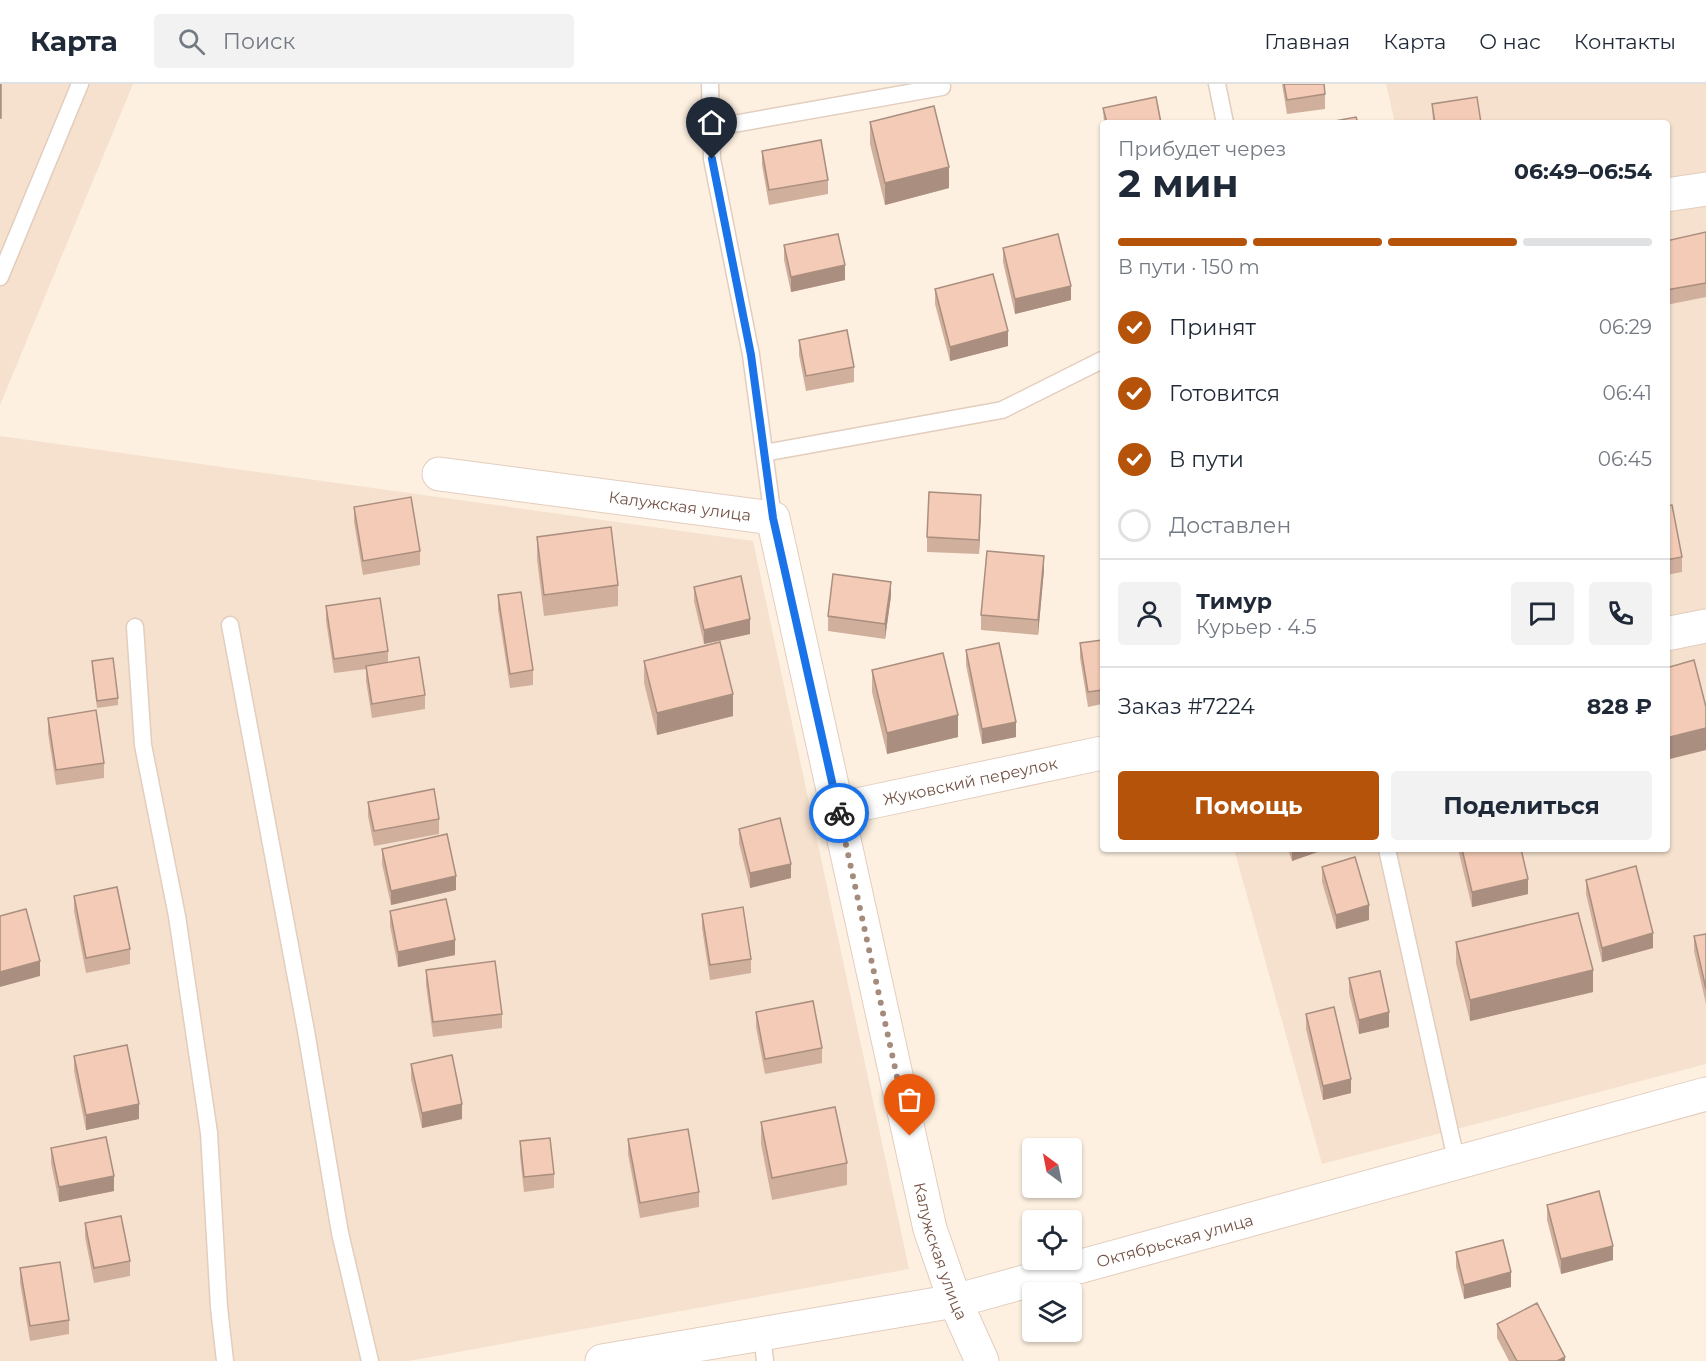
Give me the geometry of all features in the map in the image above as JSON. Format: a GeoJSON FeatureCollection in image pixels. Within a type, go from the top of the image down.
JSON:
{"type":"FeatureCollection","features":[{"type":"Feature","properties":{"kind":"street"},"geometry":{"type":"LineString","coordinates":[[1670,194],[1706,189]]}},
{"type":"Feature","properties":{"kind":"street","name":"Калужская улица"},"geometry":{"type":"LineString","coordinates":[[439,474],[773,518],[930,1229],[955,1301],[982,1361]]}},
{"type":"Feature","properties":{"kind":"street"},"geometry":{"type":"LineString","coordinates":[[1670,633],[1706,626]]}},
{"type":"Feature","properties":{"kind":"street","name":"Жуковский переулок"},"geometry":{"type":"LineString","coordinates":[[838,809],[1100,753]]}},
{"type":"Feature","properties":{"kind":"street","name":"Октябрьская улица"},"geometry":{"type":"LineString","coordinates":[[602,1361],[763,1348],[955,1301],[1706,1095]]}},
{"type":"Feature","properties":{"kind":"lane"},"geometry":{"type":"LineString","coordinates":[[0,278],[80,84]]}},
{"type":"Feature","properties":{"kind":"lane"},"geometry":{"type":"LineString","coordinates":[[710,84],[712,159],[751,355],[773,518]]}},
{"type":"Feature","properties":{"kind":"lane"},"geometry":{"type":"LineString","coordinates":[[1217,84],[1224,120]]}},
{"type":"Feature","properties":{"kind":"lane"},"geometry":{"type":"LineString","coordinates":[[711,128],[942,87]]}},
{"type":"Feature","properties":{"kind":"lane"},"geometry":{"type":"LineString","coordinates":[[765,453],[1002,410],[1100,361]]}},
{"type":"Feature","properties":{"kind":"lane"},"geometry":{"type":"LineString","coordinates":[[230,625],[306,1031],[340,1233],[370,1361]]}},
{"type":"Feature","properties":{"kind":"lane"},"geometry":{"type":"LineString","coordinates":[[135,627],[143,745],[177,916],[209,1133],[219,1307],[225,1361]]}},
{"type":"Feature","properties":{"kind":"lane"},"geometry":{"type":"LineString","coordinates":[[1388,852],[1457,1164]]}},
{"type":"Feature","properties":{"kind":"shaded area"},"geometry":{"type":"Polygon","coordinates":[[[0,84],[133,84],[0,405],[0,84]]]}},
{"type":"Feature","properties":{"kind":"shaded area"},"geometry":{"type":"Polygon","coordinates":[[[1386,84],[1706,84],[1706,1064],[1322,1164],[1235,852],[1670,852],[1670,120],[1394,120],[1386,84]]]}},
{"type":"Feature","properties":{"kind":"shaded area"},"geometry":{"type":"Polygon","coordinates":[[[0,436],[753,541],[909,1269],[409,1361],[0,1361],[0,436]]]}},
{"type":"Feature","properties":{"kind":"building"},"geometry":{"type":"Polygon","coordinates":[[[1,84],[1,118],[0,118],[1,84]]]}},
{"type":"Feature","properties":{"kind":"building"},"geometry":{"type":"Polygon","coordinates":[[[1284,84],[1324,84],[1325,94],[1287,100],[1284,84]]]}},
{"type":"Feature","properties":{"kind":"building"},"geometry":{"type":"Polygon","coordinates":[[[1156,97],[1160,120],[1106,120],[1103,108],[1156,97]]]}},
{"type":"Feature","properties":{"kind":"building"},"geometry":{"type":"Polygon","coordinates":[[[1477,97],[1481,120],[1435,120],[1432,104],[1477,97]]]}},
{"type":"Feature","properties":{"kind":"building"},"geometry":{"type":"Polygon","coordinates":[[[934,106],[949,167],[885,183],[870,122],[934,106]]]}},
{"type":"Feature","properties":{"kind":"building"},"geometry":{"type":"Polygon","coordinates":[[[1356,117],[1357,120],[1340,120],[1356,117]]]}},
{"type":"Feature","properties":{"kind":"building"},"geometry":{"type":"Polygon","coordinates":[[[821,140],[828,180],[769,190],[762,151],[821,140]]]}},
{"type":"Feature","properties":{"kind":"building"},"geometry":{"type":"Polygon","coordinates":[[[1706,232],[1706,283],[1670,289],[1670,240],[1706,232]]]}},
{"type":"Feature","properties":{"kind":"building"},"geometry":{"type":"Polygon","coordinates":[[[838,234],[845,265],[791,277],[784,245],[838,234]]]}},
{"type":"Feature","properties":{"kind":"building"},"geometry":{"type":"Polygon","coordinates":[[[1058,234],[1071,286],[1015,299],[1003,248],[1058,234]]]}},
{"type":"Feature","properties":{"kind":"building"},"geometry":{"type":"Polygon","coordinates":[[[993,274],[1008,331],[950,347],[935,289],[993,274]]]}},
{"type":"Feature","properties":{"kind":"building"},"geometry":{"type":"Polygon","coordinates":[[[847,330],[854,367],[806,376],[799,340],[847,330]]]}},
{"type":"Feature","properties":{"kind":"building"},"geometry":{"type":"Polygon","coordinates":[[[929,492],[981,495],[979,540],[927,537],[929,492]]]}},
{"type":"Feature","properties":{"kind":"building"},"geometry":{"type":"Polygon","coordinates":[[[411,497],[420,551],[363,561],[354,507],[411,497]]]}},
{"type":"Feature","properties":{"kind":"building"},"geometry":{"type":"Polygon","coordinates":[[[1670,505],[1672,505],[1682,557],[1670,559],[1670,505]]]}},
{"type":"Feature","properties":{"kind":"building"},"geometry":{"type":"Polygon","coordinates":[[[611,527],[618,585],[544,595],[537,537],[611,527]]]}},
{"type":"Feature","properties":{"kind":"building"},"geometry":{"type":"Polygon","coordinates":[[[987,551],[1044,556],[1038,620],[981,615],[987,551]]]}},
{"type":"Feature","properties":{"kind":"building"},"geometry":{"type":"Polygon","coordinates":[[[833,574],[891,582],[885,624],[828,616],[833,574]]]}},
{"type":"Feature","properties":{"kind":"building"},"geometry":{"type":"Polygon","coordinates":[[[741,576],[750,619],[704,630],[694,587],[741,576]]]}},
{"type":"Feature","properties":{"kind":"building"},"geometry":{"type":"Polygon","coordinates":[[[521,592],[533,670],[510,674],[498,595],[521,592]]]}},
{"type":"Feature","properties":{"kind":"building"},"geometry":{"type":"Polygon","coordinates":[[[380,598],[388,651],[334,659],[326,606],[380,598]]]}},
{"type":"Feature","properties":{"kind":"building"},"geometry":{"type":"Polygon","coordinates":[[[1100,640],[1100,690],[1088,692],[1080,643],[1100,640]]]}},
{"type":"Feature","properties":{"kind":"building"},"geometry":{"type":"Polygon","coordinates":[[[720,642],[733,694],[657,713],[644,661],[720,642]]]}},
{"type":"Feature","properties":{"kind":"building"},"geometry":{"type":"Polygon","coordinates":[[[999,643],[1016,722],[982,729],[966,650],[999,643]]]}},
{"type":"Feature","properties":{"kind":"building"},"geometry":{"type":"Polygon","coordinates":[[[943,653],[958,715],[887,733],[872,670],[943,653]]]}},
{"type":"Feature","properties":{"kind":"building"},"geometry":{"type":"Polygon","coordinates":[[[419,657],[425,695],[372,704],[366,666],[419,657]]]}},
{"type":"Feature","properties":{"kind":"building"},"geometry":{"type":"Polygon","coordinates":[[[113,658],[118,698],[97,701],[92,661],[113,658]]]}},
{"type":"Feature","properties":{"kind":"building"},"geometry":{"type":"Polygon","coordinates":[[[1694,660],[1706,707],[1706,728],[1670,737],[1670,667],[1694,660]]]}},
{"type":"Feature","properties":{"kind":"building"},"geometry":{"type":"Polygon","coordinates":[[[96,710],[104,763],[56,770],[48,718],[96,710]]]}},
{"type":"Feature","properties":{"kind":"building"},"geometry":{"type":"Polygon","coordinates":[[[434,789],[439,819],[374,831],[368,802],[434,789]]]}},
{"type":"Feature","properties":{"kind":"building"},"geometry":{"type":"Polygon","coordinates":[[[780,818],[791,864],[750,873],[739,829],[780,818]]]}},
{"type":"Feature","properties":{"kind":"building"},"geometry":{"type":"Polygon","coordinates":[[[447,834],[456,876],[391,891],[382,849],[447,834]]]}},
{"type":"Feature","properties":{"kind":"building"},"geometry":{"type":"Polygon","coordinates":[[[1463,852],[1522,852],[1528,879],[1472,892],[1463,852]]]}},
{"type":"Feature","properties":{"kind":"building"},"geometry":{"type":"Polygon","coordinates":[[[1355,857],[1369,905],[1336,915],[1322,867],[1355,857]]]}},
{"type":"Feature","properties":{"kind":"building"},"geometry":{"type":"Polygon","coordinates":[[[1636,866],[1653,933],[1602,948],[1586,880],[1636,866]]]}},
{"type":"Feature","properties":{"kind":"building"},"geometry":{"type":"Polygon","coordinates":[[[117,887],[130,949],[86,958],[74,896],[117,887]]]}},
{"type":"Feature","properties":{"kind":"building"},"geometry":{"type":"Polygon","coordinates":[[[446,899],[455,940],[398,952],[390,911],[446,899]]]}},
{"type":"Feature","properties":{"kind":"building"},"geometry":{"type":"Polygon","coordinates":[[[743,907],[751,959],[710,965],[702,914],[743,907]]]}},
{"type":"Feature","properties":{"kind":"building"},"geometry":{"type":"Polygon","coordinates":[[[26,909],[40,961],[0,972],[0,916],[26,909]]]}},
{"type":"Feature","properties":{"kind":"building"},"geometry":{"type":"Polygon","coordinates":[[[1578,913],[1593,970],[1470,1000],[1456,942],[1578,913]]]}},
{"type":"Feature","properties":{"kind":"building"},"geometry":{"type":"Polygon","coordinates":[[[1706,934],[1706,989],[1694,936],[1706,934]]]}},
{"type":"Feature","properties":{"kind":"building"},"geometry":{"type":"Polygon","coordinates":[[[495,961],[502,1014],[433,1022],[426,970],[495,961]]]}},
{"type":"Feature","properties":{"kind":"building"},"geometry":{"type":"Polygon","coordinates":[[[1380,971],[1389,1012],[1359,1020],[1349,978],[1380,971]]]}},
{"type":"Feature","properties":{"kind":"building"},"geometry":{"type":"Polygon","coordinates":[[[813,1001],[822,1048],[765,1059],[756,1012],[813,1001]]]}},
{"type":"Feature","properties":{"kind":"building"},"geometry":{"type":"Polygon","coordinates":[[[1334,1007],[1351,1079],[1323,1086],[1306,1014],[1334,1007]]]}},
{"type":"Feature","properties":{"kind":"building"},"geometry":{"type":"Polygon","coordinates":[[[127,1045],[139,1104],[86,1115],[74,1056],[127,1045]]]}},
{"type":"Feature","properties":{"kind":"building"},"geometry":{"type":"Polygon","coordinates":[[[452,1055],[462,1104],[422,1113],[411,1064],[452,1055]]]}},
{"type":"Feature","properties":{"kind":"building"},"geometry":{"type":"Polygon","coordinates":[[[835,1107],[847,1163],[772,1178],[761,1122],[835,1107]]]}},
{"type":"Feature","properties":{"kind":"building"},"geometry":{"type":"Polygon","coordinates":[[[688,1129],[699,1192],[640,1203],[628,1139],[688,1129]]]}},
{"type":"Feature","properties":{"kind":"building"},"geometry":{"type":"Polygon","coordinates":[[[106,1137],[114,1176],[59,1187],[51,1148],[106,1137]]]}},
{"type":"Feature","properties":{"kind":"building"},"geometry":{"type":"Polygon","coordinates":[[[550,1138],[554,1174],[524,1177],[520,1141],[550,1138]]]}},
{"type":"Feature","properties":{"kind":"building"},"geometry":{"type":"Polygon","coordinates":[[[1599,1191],[1613,1246],[1561,1259],[1547,1205],[1599,1191]]]}},
{"type":"Feature","properties":{"kind":"building"},"geometry":{"type":"Polygon","coordinates":[[[121,1216],[130,1261],[94,1268],[85,1223],[121,1216]]]}},
{"type":"Feature","properties":{"kind":"building"},"geometry":{"type":"Polygon","coordinates":[[[1503,1240],[1511,1272],[1464,1285],[1456,1252],[1503,1240]]]}},
{"type":"Feature","properties":{"kind":"building"},"geometry":{"type":"Polygon","coordinates":[[[60,1262],[69,1320],[30,1326],[20,1268],[60,1262]]]}},
{"type":"Feature","properties":{"kind":"building"},"geometry":{"type":"Polygon","coordinates":[[[1537,1303],[1565,1357],[1557,1361],[1517,1361],[1497,1324],[1537,1303]]]}},
{"type":"Feature","properties":{"kind":"way so far"},"geometry":{"type":"LineString","coordinates":[[839,813],[910,1136]]}},
{"type":"Feature","properties":{"kind":"route"},"geometry":{"type":"LineString","coordinates":[[712,159],[751,355],[773,518],[839,813]]}}]}
